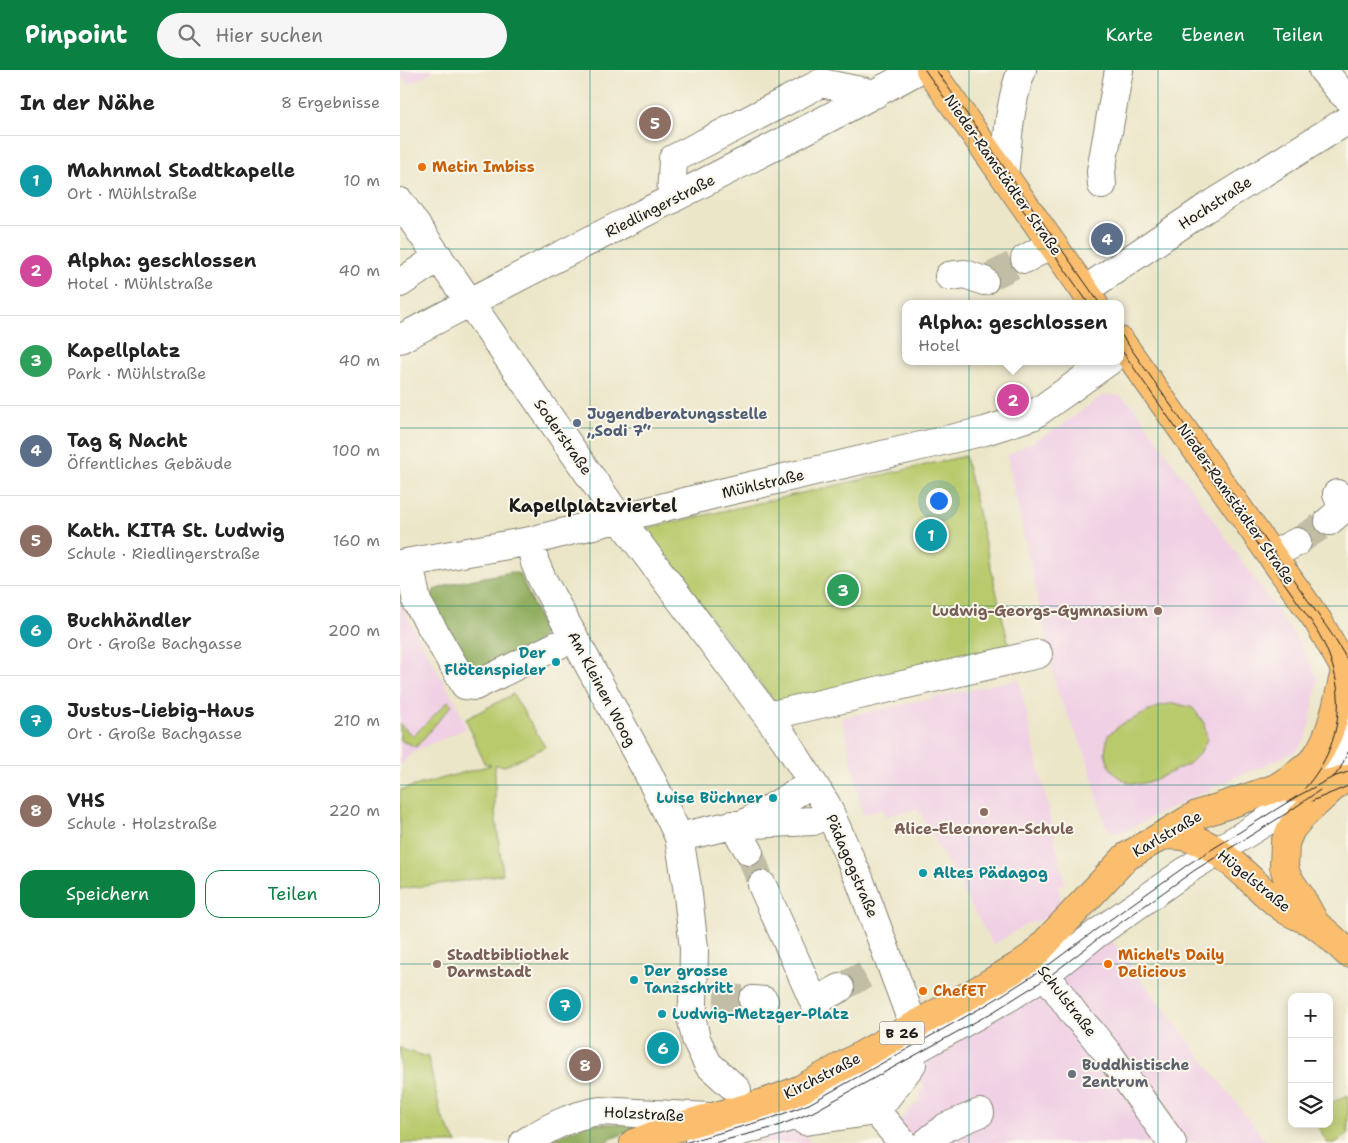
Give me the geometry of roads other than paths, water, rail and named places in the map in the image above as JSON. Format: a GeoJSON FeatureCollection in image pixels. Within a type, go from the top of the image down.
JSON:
{"type":"FeatureCollection","features":[{"type":"Feature","properties":{"kind":"main road","name":"Nieder-Ramstädter Straße"},"geometry":{"type":"LineString","coordinates":[[930,70],[1089,297]]}},
{"type":"Feature","properties":{"kind":"main road","name":"Nieder-Ramstädter Straße"},"geometry":{"type":"LineString","coordinates":[[1124,358],[1272,555],[1318,621],[1347,679],[1333,720],[1316,757],[1298,774],[1276,788]]}},
{"type":"Feature","properties":{"kind":"main road","name":"Karlstraße"},"geometry":{"type":"LineString","coordinates":[[1039,965],[1121,862],[1161,836],[1197,815],[1276,788],[1338,779]]}},
{"type":"Feature","properties":{"kind":"main road","name":"Hügelstraße"},"geometry":{"type":"LineString","coordinates":[[1316,925],[1287,877],[1284,867],[1285,843],[1291,829],[1301,816],[1338,779]]}},
{"type":"Feature","properties":{"kind":"main road","name":"Hügelstraße"},"geometry":{"type":"LineString","coordinates":[[1161,836],[1171,835],[1187,838],[1217,850],[1286,910],[1316,925],[1348,953]]}},
{"type":"Feature","properties":{"kind":"main road","name":"Kirchstraße"},"geometry":{"type":"LineString","coordinates":[[766,1102],[801,1089],[857,1088],[914,1027],[1000,978],[1039,965]]}},
{"type":"Feature","properties":{"kind":"main road","name":"Holzstraße"},"geometry":{"type":"LineString","coordinates":[[634,1143],[710,1117],[766,1102]]}},
{"type":"Feature","properties":{"kind":"street","name":"Riedlingerstraße"},"geometry":{"type":"LineString","coordinates":[[400,339],[470,301],[671,200],[918,70]]}},
{"type":"Feature","properties":{"kind":"street"},"geometry":{"type":"LineString","coordinates":[[1004,175],[1010,122],[1018,79],[1022,70]]}},
{"type":"Feature","properties":{"kind":"street"},"geometry":{"type":"LineString","coordinates":[[1102,185],[1102,171],[1119,70]]}},
{"type":"Feature","properties":{"kind":"street"},"geometry":{"type":"LineString","coordinates":[[1323,70],[1340,92],[1348,98]]}},
{"type":"Feature","properties":{"kind":"street"},"geometry":{"type":"LineString","coordinates":[[671,200],[673,159],[821,83],[875,94]]}},
{"type":"Feature","properties":{"kind":"street","name":"Hochstraße"},"geometry":{"type":"LineString","coordinates":[[1089,297],[1204,210],[1348,120]]}},
{"type":"Feature","properties":{"kind":"street","name":"Soderstraße"},"geometry":{"type":"LineString","coordinates":[[400,202],[620,519],[768,716]]}},
{"type":"Feature","properties":{"kind":"street"},"geometry":{"type":"LineString","coordinates":[[1025,259],[1052,244]]}},
{"type":"Feature","properties":{"kind":"street"},"geometry":{"type":"LineString","coordinates":[[400,283],[439,257]]}},
{"type":"Feature","properties":{"kind":"street"},"geometry":{"type":"LineString","coordinates":[[954,285],[986,280]]}},
{"type":"Feature","properties":{"kind":"street","name":"Mühlstraße"},"geometry":{"type":"LineString","coordinates":[[405,564],[530,541],[716,494],[976,433],[1032,416],[1100,365]]}},
{"type":"Feature","properties":{"kind":"street"},"geometry":{"type":"LineString","coordinates":[[1329,521],[1343,509],[1337,494]]}},
{"type":"Feature","properties":{"kind":"street","name":"Am Kleinen Woog"},"geometry":{"type":"LineString","coordinates":[[530,541],[538,570],[649,775],[679,837],[694,949],[703,997],[691,1016],[696,1039],[708,1064],[737,1090]]}},
{"type":"Feature","properties":{"kind":"street"},"geometry":{"type":"LineString","coordinates":[[1272,555],[1297,542]]}},
{"type":"Feature","properties":{"kind":"street"},"geometry":{"type":"LineString","coordinates":[[405,564],[417,602],[465,685],[475,686],[574,638]]}},
{"type":"Feature","properties":{"kind":"street"},"geometry":{"type":"LineString","coordinates":[[768,716],[1038,654]]}},
{"type":"Feature","properties":{"kind":"street","name":"Pädagogstraße"},"geometry":{"type":"LineString","coordinates":[[768,716],[826,804],[860,881],[880,968],[914,1027]]}},
{"type":"Feature","properties":{"kind":"street"},"geometry":{"type":"LineString","coordinates":[[805,1121],[1011,996],[1039,965],[1096,934],[1217,850],[1338,779],[1328,773],[1343,747],[1348,726]]}},
{"type":"Feature","properties":{"kind":"street"},"geometry":{"type":"LineString","coordinates":[[738,825],[798,792]]}},
{"type":"Feature","properties":{"kind":"street"},"geometry":{"type":"LineString","coordinates":[[679,837],[738,825],[813,821]]}},
{"type":"Feature","properties":{"kind":"street"},"geometry":{"type":"LineString","coordinates":[[738,825],[749,851]]}},
{"type":"Feature","properties":{"kind":"street"},"geometry":{"type":"LineString","coordinates":[[762,885],[814,1002],[840,988]]}},
{"type":"Feature","properties":{"kind":"street","name":"Schulstraße"},"geometry":{"type":"LineString","coordinates":[[1039,965],[1075,1015],[1112,1060],[1172,1143]]}},
{"type":"Feature","properties":{"kind":"street"},"geometry":{"type":"LineString","coordinates":[[699,1143],[784,1119],[912,1064]]}},
{"type":"Feature","properties":{"kind":"street"},"geometry":{"type":"LineString","coordinates":[[857,1088],[903,1143]]}},
{"type":"Feature","properties":{"kind":"street","name":"Holzstraße"},"geometry":{"type":"LineString","coordinates":[[524,1143],[554,1125],[584,1113],[619,1111],[710,1117]]}},
{"type":"Feature","properties":{"kind":"street"},"geometry":{"type":"LineString","coordinates":[[926,1143],[946,1127],[980,1114]]}},
{"type":"Feature","properties":{"kind":"tunnel"},"geometry":{"type":"LineString","coordinates":[[988,278],[1025,259]]}},
{"type":"Feature","properties":{"kind":"tunnel"},"geometry":{"type":"LineString","coordinates":[[1297,542],[1329,521]]}},
{"type":"Feature","properties":{"kind":"tunnel"},"geometry":{"type":"LineString","coordinates":[[749,851],[762,885]]}},
{"type":"Feature","properties":{"kind":"tunnel"},"geometry":{"type":"LineString","coordinates":[[840,988],[870,972]]}},
{"type":"Feature","properties":{"kind":"tunnel"},"geometry":{"type":"LineString","coordinates":[[714,997],[753,1000]]}},
{"type":"Feature","properties":{"kind":"tram line"},"geometry":{"type":"LineString","coordinates":[[925,70],[1086,300]]}},
{"type":"Feature","properties":{"kind":"tram line"},"geometry":{"type":"LineString","coordinates":[[936,70],[1097,300]]}},
{"type":"Feature","properties":{"kind":"tram line"},"geometry":{"type":"LineString","coordinates":[[1124,339],[1333,636],[1348,661]]}},
{"type":"Feature","properties":{"kind":"tram line"},"geometry":{"type":"LineString","coordinates":[[1124,354],[1313,624],[1333,666],[1337,687],[1336,729],[1319,769],[1305,788]]}},
{"type":"Feature","properties":{"kind":"tram line"},"geometry":{"type":"LineString","coordinates":[[1333,778],[1340,769],[1348,752]]}},
{"type":"Feature","properties":{"kind":"tram line"},"geometry":{"type":"LineString","coordinates":[[684,1143],[772,1118],[809,1104],[988,1004],[1042,970],[1190,863],[1296,797],[1333,777],[1348,772]]}},
{"type":"Feature","properties":{"kind":"tram line"},"geometry":{"type":"LineString","coordinates":[[1312,801],[1348,786]]}},
{"type":"Feature","properties":{"kind":"tram line"},"geometry":{"type":"LineString","coordinates":[[714,1143],[775,1127],[813,1112],[993,1012],[1047,978],[1099,938],[1195,870],[1287,813],[1320,790]]}},
{"type":"Feature","properties":{"kind":"place","name":"Kath. KITA St. Ludwig"},"geometry":{"type":"Point","coordinates":[655,123]}},
{"type":"Feature","properties":{"kind":"place","name":"Metin Imbiss"},"geometry":{"type":"Point","coordinates":[422,167]}},
{"type":"Feature","properties":{"kind":"place","name":"Tag & Nacht"},"geometry":{"type":"Point","coordinates":[1107,239]}},
{"type":"Feature","properties":{"kind":"place","name":"Alpha: geschlossen"},"geometry":{"type":"Point","coordinates":[1013,400]}},
{"type":"Feature","properties":{"kind":"place","name":"Jugendberatungsstelle „Sodi 7“"},"geometry":{"type":"Point","coordinates":[577,423]}},
{"type":"Feature","properties":{"kind":"place","name":"Mahnmal Stadtkapelle"},"geometry":{"type":"Point","coordinates":[931,535]}},
{"type":"Feature","properties":{"kind":"place","name":"Kapellplatz"},"geometry":{"type":"Point","coordinates":[843,590]}},
{"type":"Feature","properties":{"kind":"place","name":"Ludwig-Georgs-Gymnasium"},"geometry":{"type":"Point","coordinates":[1158,611]}},
{"type":"Feature","properties":{"kind":"place","name":"Der Flötenspieler"},"geometry":{"type":"Point","coordinates":[556,662]}},
{"type":"Feature","properties":{"kind":"place","name":"Luise Büchner"},"geometry":{"type":"Point","coordinates":[773,798]}},
{"type":"Feature","properties":{"kind":"place","name":"Alice-Eleonoren-Schule"},"geometry":{"type":"Point","coordinates":[984,812]}},
{"type":"Feature","properties":{"kind":"place","name":"Altes Pädagog"},"geometry":{"type":"Point","coordinates":[923,873]}},
{"type":"Feature","properties":{"kind":"place","name":"Stadtbibliothek Darmstadt"},"geometry":{"type":"Point","coordinates":[437,964]}},
{"type":"Feature","properties":{"kind":"place","name":"Michel's Daily Delicious"},"geometry":{"type":"Point","coordinates":[1108,964]}},
{"type":"Feature","properties":{"kind":"place","name":"Der grosse Tanzschritt"},"geometry":{"type":"Point","coordinates":[634,980]}},
{"type":"Feature","properties":{"kind":"place","name":"ChefET"},"geometry":{"type":"Point","coordinates":[923,991]}},
{"type":"Feature","properties":{"kind":"place","name":"Justus-Liebig-Haus"},"geometry":{"type":"Point","coordinates":[565,1005]}},
{"type":"Feature","properties":{"kind":"place","name":"Ludwig-Metzger-Platz"},"geometry":{"type":"Point","coordinates":[662,1014]}},
{"type":"Feature","properties":{"kind":"place","name":"Buchhändler"},"geometry":{"type":"Point","coordinates":[663,1048]}},
{"type":"Feature","properties":{"kind":"place","name":"VHS"},"geometry":{"type":"Point","coordinates":[585,1065]}},
{"type":"Feature","properties":{"kind":"place","name":"Buddhistische Zentrum"},"geometry":{"type":"Point","coordinates":[1072,1074]}},
{"type":"Feature","properties":{"kind":"district","name":"Kapellplatzviertel"},"geometry":{"type":"Point","coordinates":[593,506]}}]}
